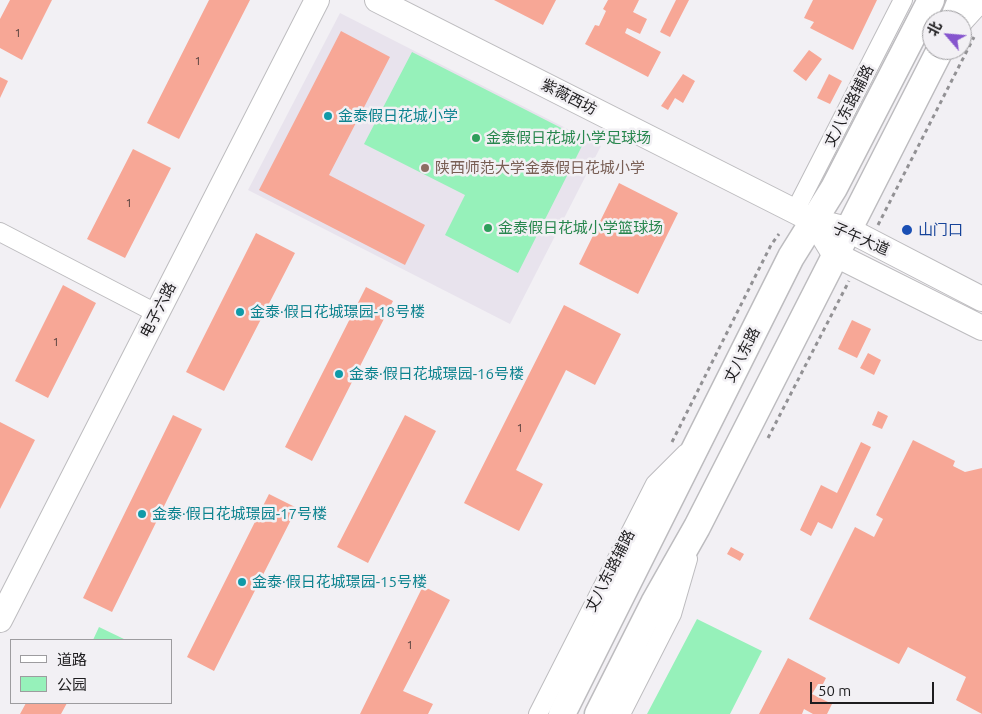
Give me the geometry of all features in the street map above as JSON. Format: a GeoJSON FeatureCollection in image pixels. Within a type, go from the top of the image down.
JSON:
{"type":"FeatureCollection","features":[{"type":"Feature","properties":{"kind":"main road","name":"丈八东路"},"geometry":{"type":"LineString","coordinates":[[562,714],[791,257],[805,216],[834,188],[931,0]]}},
{"type":"Feature","properties":{"kind":"main road"},"geometry":{"type":"LineString","coordinates":[[598,714],[654,603],[846,259],[847,229],[935,60]]}},
{"type":"Feature","properties":{"kind":"street","name":"电子六路"},"geometry":{"type":"LineString","coordinates":[[2,611],[317,0]]}},
{"type":"Feature","properties":{"kind":"street","name":"紫薇西坊"},"geometry":{"type":"LineString","coordinates":[[377,0],[805,216]]}},
{"type":"Feature","properties":{"kind":"street","name":"丈八东路辅路"},"geometry":{"type":"LineString","coordinates":[[805,216],[903,0]]}},
{"type":"Feature","properties":{"kind":"street"},"geometry":{"type":"LineString","coordinates":[[972,20],[982,2]]}},
{"type":"Feature","properties":{"kind":"street","name":"子午大道"},"geometry":{"type":"LineString","coordinates":[[805,216],[847,229],[982,298]]}},
{"type":"Feature","properties":{"kind":"street","name":"子午大道"},"geometry":{"type":"LineString","coordinates":[[805,216],[846,259],[982,328]]}},
{"type":"Feature","properties":{"kind":"street"},"geometry":{"type":"LineString","coordinates":[[0,232],[156,313]]}},
{"type":"Feature","properties":{"kind":"street","name":"丈八东路辅路"},"geometry":{"type":"LineString","coordinates":[[538,714],[655,484],[699,441]]}},
{"type":"Feature","properties":{"kind":"street"},"geometry":{"type":"LineString","coordinates":[[621,714],[672,614],[696,527]]}},
{"type":"Feature","properties":{"kind":"path"},"geometry":{"type":"LineString","coordinates":[[870,240],[953,60]]}},
{"type":"Feature","properties":{"kind":"path"},"geometry":{"type":"LineString","coordinates":[[669,451],[771,245],[805,216]]}},
{"type":"Feature","properties":{"kind":"path"},"geometry":{"type":"LineString","coordinates":[[764,447],[846,259]]}},
{"type":"Feature","properties":{"kind":"shaded area","name":"陕西师范大学金泰假日花城小学"},"geometry":{"type":"Polygon","coordinates":[[[340,13],[601,146],[510,324],[248,190],[340,13]]]}},
{"type":"Feature","properties":{"kind":"green space"},"geometry":{"type":"Polygon","coordinates":[[[412,52],[585,140],[518,273],[445,235],[465,195],[364,144],[412,52]]]}},
{"type":"Feature","properties":{"kind":"green space"},"geometry":{"type":"Polygon","coordinates":[[[697,619],[762,651],[730,714],[647,714],[697,619]]]}},
{"type":"Feature","properties":{"kind":"green space"},"geometry":{"type":"Polygon","coordinates":[[[99,627],[124,639],[93,639],[99,627]]]}},
{"type":"Feature","properties":{"kind":"building"},"geometry":{"type":"Polygon","coordinates":[[[10,0],[52,0],[22,60],[0,48],[0,19],[10,0]]]}},
{"type":"Feature","properties":{"kind":"building"},"geometry":{"type":"Polygon","coordinates":[[[209,0],[250,0],[179,139],[147,123],[209,0]]]}},
{"type":"Feature","properties":{"kind":"building"},"geometry":{"type":"Polygon","coordinates":[[[494,0],[556,0],[543,25],[494,0]]]}},
{"type":"Feature","properties":{"kind":"building"},"geometry":{"type":"Polygon","coordinates":[[[608,0],[639,0],[633,12],[647,19],[640,34],[627,28],[625,33],[661,52],[648,77],[585,44],[595,25],[599,26],[606,11],[603,9],[608,0]]]}},
{"type":"Feature","properties":{"kind":"building"},"geometry":{"type":"Polygon","coordinates":[[[676,0],[689,0],[670,37],[660,32],[676,0]]]}},
{"type":"Feature","properties":{"kind":"building"},"geometry":{"type":"Polygon","coordinates":[[[813,0],[877,0],[853,50],[810,28],[814,22],[804,18],[813,0]]]}},
{"type":"Feature","properties":{"kind":"building","name":"金泰假日花城小学"},"geometry":{"type":"Polygon","coordinates":[[[341,31],[390,57],[329,175],[425,225],[405,265],[259,190],[341,31]]]}},
{"type":"Feature","properties":{"kind":"building"},"geometry":{"type":"Polygon","coordinates":[[[809,50],[822,59],[806,81],[793,71],[809,50]]]}},
{"type":"Feature","properties":{"kind":"building"},"geometry":{"type":"Polygon","coordinates":[[[683,74],[695,81],[683,103],[675,98],[668,110],[661,106],[683,74]]]}},
{"type":"Feature","properties":{"kind":"building"},"geometry":{"type":"Polygon","coordinates":[[[829,74],[842,81],[830,104],[817,98],[829,74]]]}},
{"type":"Feature","properties":{"kind":"building"},"geometry":{"type":"Polygon","coordinates":[[[0,77],[8,81],[0,98],[0,77]]]}},
{"type":"Feature","properties":{"kind":"building"},"geometry":{"type":"Polygon","coordinates":[[[133,149],[171,168],[125,258],[87,239],[133,149]]]}},
{"type":"Feature","properties":{"kind":"building"},"geometry":{"type":"Polygon","coordinates":[[[619,183],[678,213],[638,294],[579,264],[619,183]]]}},
{"type":"Feature","properties":{"kind":"building","name":"金泰·假日花城璟园-18号楼"},"geometry":{"type":"Polygon","coordinates":[[[256,233],[295,253],[224,391],[186,372],[256,233]]]}},
{"type":"Feature","properties":{"kind":"building"},"geometry":{"type":"Polygon","coordinates":[[[63,285],[96,303],[48,398],[15,381],[63,285]]]}},
{"type":"Feature","properties":{"kind":"building","name":"金泰·假日花城璟园-16号楼"},"geometry":{"type":"Polygon","coordinates":[[[366,287],[393,301],[312,461],[285,447],[366,287]]]}},
{"type":"Feature","properties":{"kind":"building"},"geometry":{"type":"Polygon","coordinates":[[[564,305],[621,334],[595,385],[566,370],[516,470],[543,484],[519,531],[464,503],[564,305]]]}},
{"type":"Feature","properties":{"kind":"building"},"geometry":{"type":"Polygon","coordinates":[[[852,320],[871,329],[857,358],[838,349],[852,320]]]}},
{"type":"Feature","properties":{"kind":"building"},"geometry":{"type":"Polygon","coordinates":[[[868,353],[881,360],[874,375],[860,368],[868,353]]]}},
{"type":"Feature","properties":{"kind":"building"},"geometry":{"type":"Polygon","coordinates":[[[878,411],[888,416],[882,429],[872,425],[878,411]]]}},
{"type":"Feature","properties":{"kind":"building","name":"金泰·假日花城璟园-17号楼"},"geometry":{"type":"Polygon","coordinates":[[[173,415],[202,429],[112,612],[83,598],[173,415]]]}},
{"type":"Feature","properties":{"kind":"building"},"geometry":{"type":"Polygon","coordinates":[[[405,415],[436,431],[368,563],[337,547],[405,415]]]}},
{"type":"Feature","properties":{"kind":"building"},"geometry":{"type":"Polygon","coordinates":[[[0,422],[35,440],[0,509],[0,422]]]}},
{"type":"Feature","properties":{"kind":"building"},"geometry":{"type":"Polygon","coordinates":[[[913,440],[955,461],[953,466],[965,472],[982,468],[982,714],[956,700],[966,677],[908,647],[899,664],[809,619],[855,527],[874,537],[883,519],[876,515],[913,440]]]}},
{"type":"Feature","properties":{"kind":"building"},"geometry":{"type":"Polygon","coordinates":[[[861,442],[871,447],[832,529],[818,522],[811,536],[800,530],[821,485],[837,493],[861,442]]]}},
{"type":"Feature","properties":{"kind":"building","name":"金泰·假日花城璟园-15号楼"},"geometry":{"type":"Polygon","coordinates":[[[269,494],[297,508],[214,671],[187,657],[269,494]]]}},
{"type":"Feature","properties":{"kind":"building"},"geometry":{"type":"Polygon","coordinates":[[[731,547],[744,554],[740,561],[727,554],[731,547]]]}},
{"type":"Feature","properties":{"kind":"building"},"geometry":{"type":"Polygon","coordinates":[[[423,586],[450,600],[403,691],[433,704],[428,714],[360,714],[423,586]]]}},
{"type":"Feature","properties":{"kind":"building"},"geometry":{"type":"Polygon","coordinates":[[[788,658],[826,678],[822,686],[818,684],[812,694],[832,704],[827,714],[813,714],[804,709],[802,714],[759,714],[788,658]]]}},
{"type":"Feature","properties":{"kind":"building"},"geometry":{"type":"Polygon","coordinates":[[[25,704],[66,704],[61,714],[20,714],[25,704]]]}},
{"type":"Feature","properties":{"kind":"place","name":"金泰假日花城小学"},"geometry":{"type":"Point","coordinates":[328,116]}},
{"type":"Feature","properties":{"kind":"place","name":"金泰假日花城小学足球场"},"geometry":{"type":"Point","coordinates":[476,138]}},
{"type":"Feature","properties":{"kind":"place","name":"陕西师范大学金泰假日花城小学"},"geometry":{"type":"Point","coordinates":[425,168]}},
{"type":"Feature","properties":{"kind":"place","name":"金泰假日花城小学篮球场"},"geometry":{"type":"Point","coordinates":[488,228]}},
{"type":"Feature","properties":{"kind":"place","name":"山门口"},"geometry":{"type":"Point","coordinates":[907,230]}},
{"type":"Feature","properties":{"kind":"place","name":"金泰·假日花城璟园-18号楼"},"geometry":{"type":"Point","coordinates":[240,312]}},
{"type":"Feature","properties":{"kind":"place","name":"金泰·假日花城璟园-16号楼"},"geometry":{"type":"Point","coordinates":[339,374]}},
{"type":"Feature","properties":{"kind":"place","name":"金泰·假日花城璟园-17号楼"},"geometry":{"type":"Point","coordinates":[142,514]}},
{"type":"Feature","properties":{"kind":"place","name":"金泰·假日花城璟园-15号楼"},"geometry":{"type":"Point","coordinates":[242,582]}}]}
